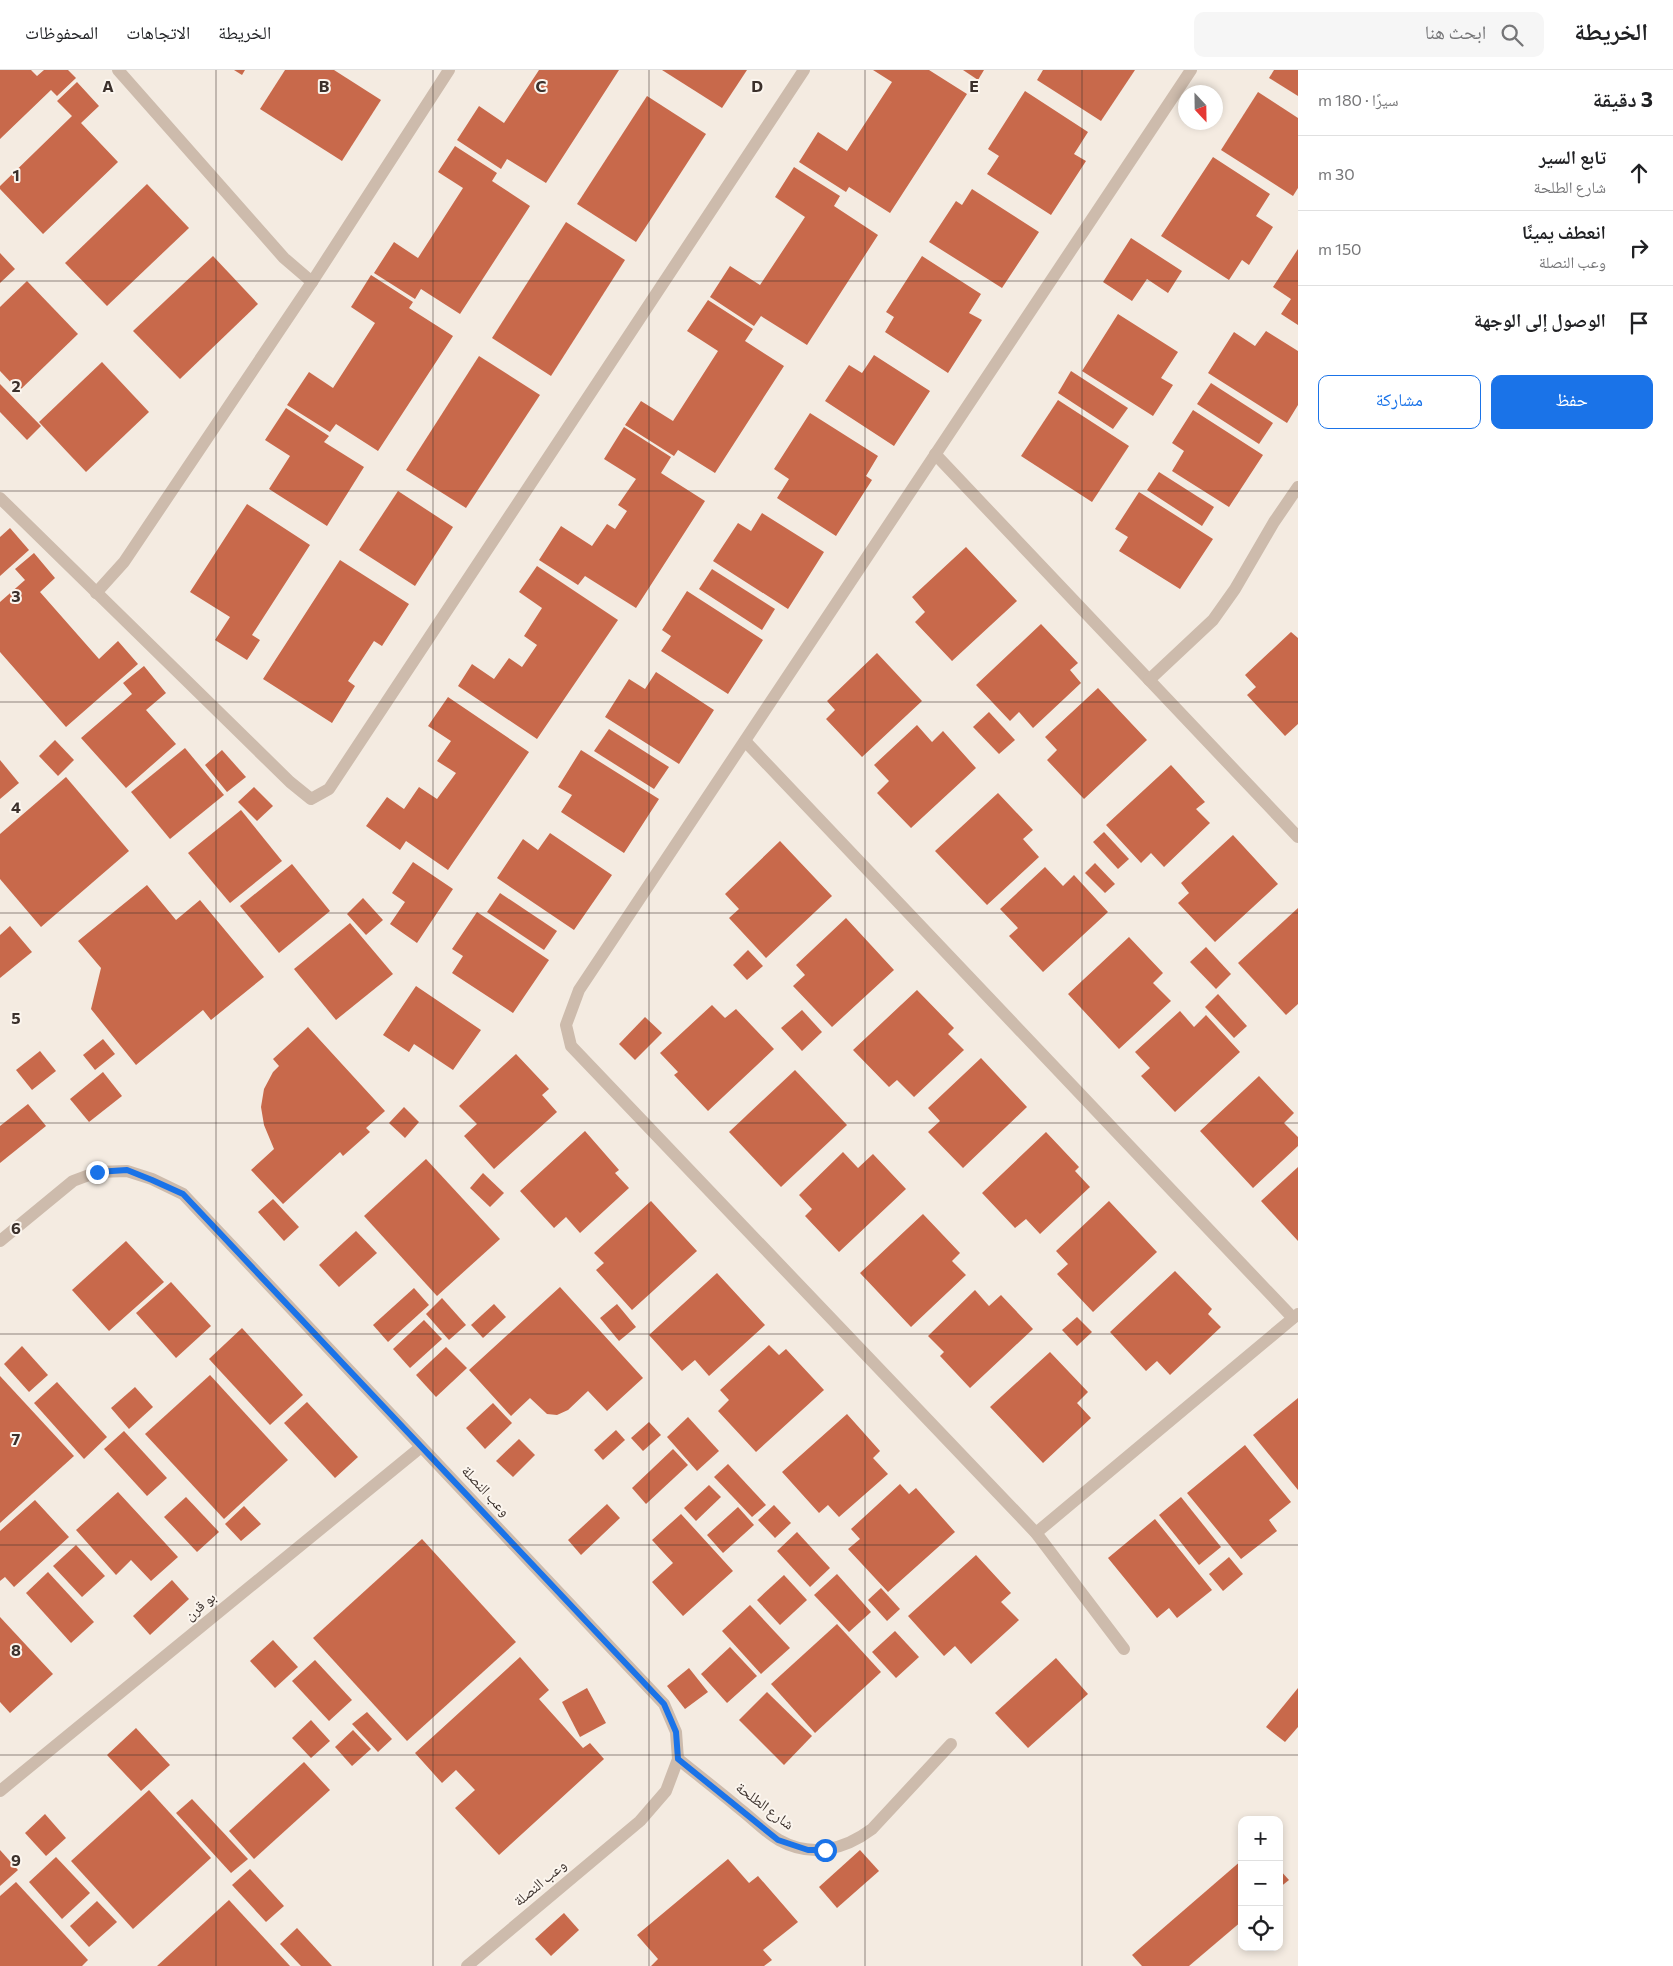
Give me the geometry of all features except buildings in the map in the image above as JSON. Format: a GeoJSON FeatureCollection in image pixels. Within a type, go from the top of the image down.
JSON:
{"type":"FeatureCollection","features":[{"type":"Feature","properties":{"kind":"street"},"geometry":{"type":"LineString","coordinates":[[118,70],[284,258],[312,282]]}},
{"type":"Feature","properties":{"kind":"street"},"geometry":{"type":"LineString","coordinates":[[96,593],[124,562],[312,282],[449,70]]}},
{"type":"Feature","properties":{"kind":"street"},"geometry":{"type":"LineString","coordinates":[[0,498],[290,782],[311,799],[329,789],[804,70]]}},
{"type":"Feature","properties":{"kind":"street"},"geometry":{"type":"LineString","coordinates":[[1124,1649],[1036,1533],[571,1046],[566,1025],[579,990],[1191,70]]}},
{"type":"Feature","properties":{"kind":"street"},"geometry":{"type":"LineString","coordinates":[[935,454],[1298,837]]}},
{"type":"Feature","properties":{"kind":"street"},"geometry":{"type":"LineString","coordinates":[[1149,680],[1214,620],[1235,589],[1274,522],[1298,487]]}},
{"type":"Feature","properties":{"kind":"street"},"geometry":{"type":"LineString","coordinates":[[745,740],[1296,1316],[1036,1533]]}},
{"type":"Feature","properties":{"kind":"street","name":"وعب النصلة"},"geometry":{"type":"LineString","coordinates":[[0,1241],[73,1181],[97,1172],[127,1170],[183,1194],[664,1704],[676,1732],[678,1759],[666,1791],[640,1821],[467,1966]]}},
{"type":"Feature","properties":{"kind":"street","name":"بو قرن"},"geometry":{"type":"LineString","coordinates":[[0,1791],[421,1446]]}},
{"type":"Feature","properties":{"kind":"street","name":"شارع الطلحة"},"geometry":{"type":"LineString","coordinates":[[678,1759],[778,1840],[808,1850],[825,1850],[850,1843],[872,1829],[951,1744]]}},
{"type":"Feature","properties":{"kind":"route"},"geometry":{"type":"LineString","coordinates":[[97,1172],[127,1170],[183,1194],[664,1704],[676,1732],[678,1759],[778,1840],[808,1850],[825,1850]]}}]}
